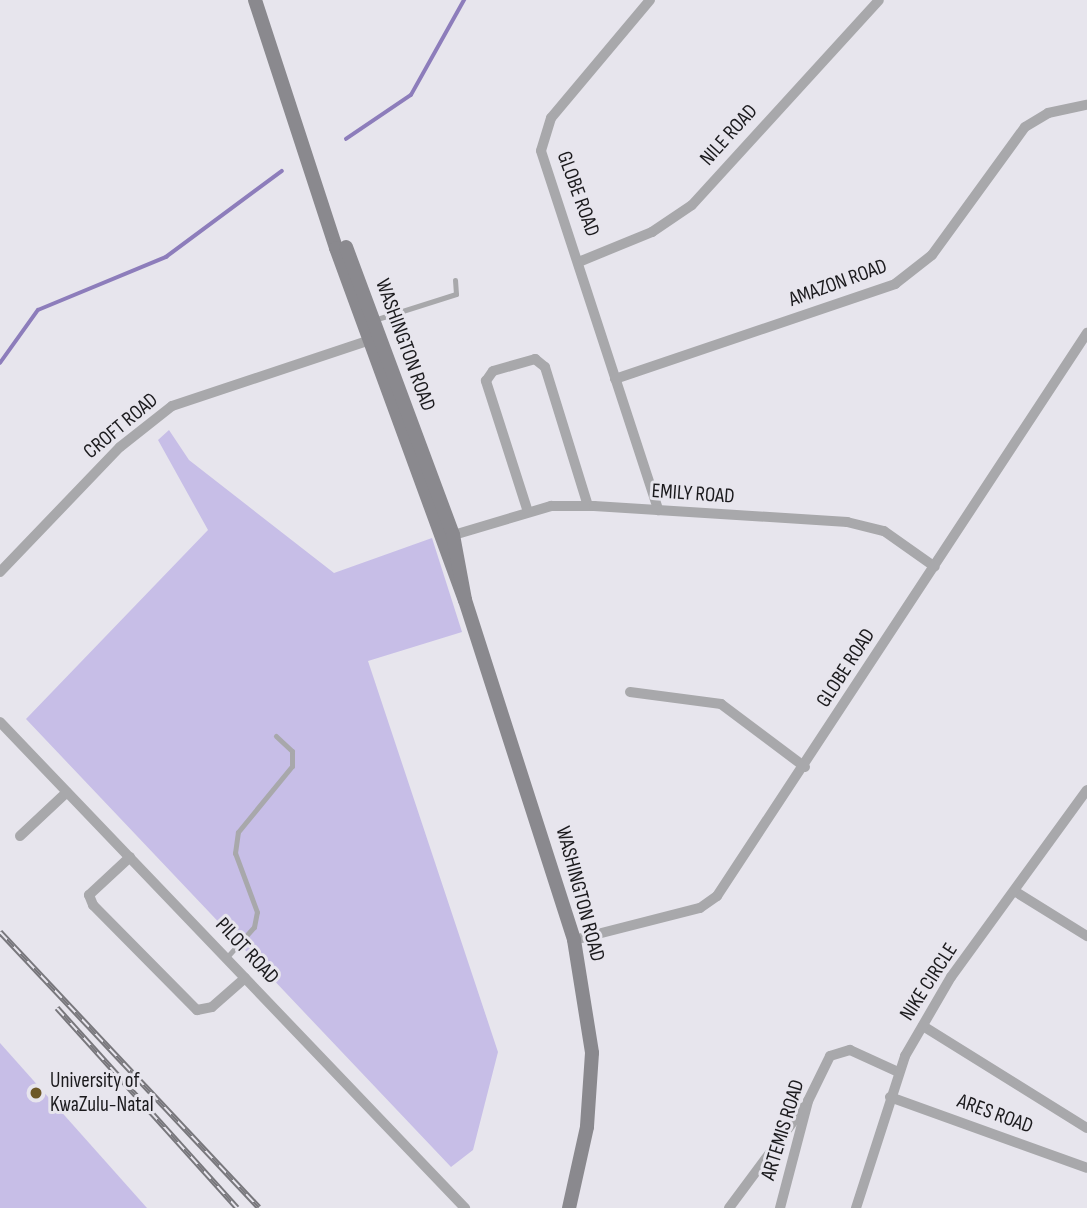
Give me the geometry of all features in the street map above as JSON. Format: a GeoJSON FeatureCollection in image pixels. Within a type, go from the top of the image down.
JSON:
{"type":"FeatureCollection","features":[{"type":"Feature","properties":{"kind":"main road","name":"WASHINGTON ROAD"},"geometry":{"type":"LineString","coordinates":[[255,0],[333,228],[447,537],[574,940],[592,1054],[587,1127],[569,1208]]}},
{"type":"Feature","properties":{"kind":"main road","name":"WASHINGTON ROAD"},"geometry":{"type":"LineString","coordinates":[[333,228],[374,320],[374,338]]}},
{"type":"Feature","properties":{"kind":"street","name":"GLOBE ROAD"},"geometry":{"type":"LineString","coordinates":[[650,0],[543,135],[544,163],[581,261],[615,379],[659,510]]}},
{"type":"Feature","properties":{"kind":"street","name":"NILE ROAD"},"geometry":{"type":"LineString","coordinates":[[581,261],[663,227],[692,205],[879,0]]}},
{"type":"Feature","properties":{"kind":"street","name":"AMAZON ROAD"},"geometry":{"type":"LineString","coordinates":[[615,379],[895,284],[932,255],[1025,127],[1048,113],[1087,105]]}},
{"type":"Feature","properties":{"kind":"street","name":"GLOBE ROAD"},"geometry":{"type":"LineString","coordinates":[[574,940],[711,902],[805,767],[1087,333]]}},
{"type":"Feature","properties":{"kind":"street","name":"CROFT ROAD"},"geometry":{"type":"LineString","coordinates":[[0,572],[120,447],[172,407],[374,338]]}},
{"type":"Feature","properties":{"kind":"street"},"geometry":{"type":"LineString","coordinates":[[528,513],[486,381],[493,371],[535,359],[545,367],[588,506]]}},
{"type":"Feature","properties":{"kind":"street","name":"EMILY ROAD"},"geometry":{"type":"LineString","coordinates":[[447,537],[528,513],[588,506],[659,510],[867,526],[935,567]]}},
{"type":"Feature","properties":{"kind":"street"},"geometry":{"type":"LineString","coordinates":[[629,692],[721,704],[805,767]]}},
{"type":"Feature","properties":{"kind":"street","name":"PILOT ROAD"},"geometry":{"type":"LineString","coordinates":[[0,722],[465,1208]]}},
{"type":"Feature","properties":{"kind":"street","name":"NIKE CIRCLE"},"geometry":{"type":"LineString","coordinates":[[856,1208],[898,1072],[923,1026],[1016,892],[1084,803],[1087,790]]}},
{"type":"Feature","properties":{"kind":"street"},"geometry":{"type":"LineString","coordinates":[[20,836],[67,792]]}},
{"type":"Feature","properties":{"kind":"street"},"geometry":{"type":"LineString","coordinates":[[130,857],[89,895],[93,905],[197,1010],[212,1007],[245,978]]}},
{"type":"Feature","properties":{"kind":"street"},"geometry":{"type":"LineString","coordinates":[[1016,892],[1087,936]]}},
{"type":"Feature","properties":{"kind":"street","name":"ARES ROAD"},"geometry":{"type":"LineString","coordinates":[[923,1026],[1087,1128]]}},
{"type":"Feature","properties":{"kind":"street","name":"ARTEMIS ROAD"},"geometry":{"type":"LineString","coordinates":[[780,1208],[808,1101],[826,1060],[838,1050],[898,1072]]}},
{"type":"Feature","properties":{"kind":"street","name":"ARES ROAD"},"geometry":{"type":"LineString","coordinates":[[890,1097],[1087,1168]]}},
{"type":"Feature","properties":{"kind":"street"},"geometry":{"type":"LineString","coordinates":[[729,1208],[808,1101]]}},
{"type":"Feature","properties":{"kind":"lane"},"geometry":{"type":"LineString","coordinates":[[374,320],[456,294],[455,280]]}},
{"type":"Feature","properties":{"kind":"lane"},"geometry":{"type":"LineString","coordinates":[[227,957],[254,927],[257,912],[235,853],[238,832],[292,766],[292,751],[276,736]]}},
{"type":"Feature","properties":{"kind":"shaded area"},"geometry":{"type":"Polygon","coordinates":[[[169,430],[189,460],[334,573],[432,538],[462,632],[368,661],[498,1052],[473,1150],[451,1167],[26,719],[208,530],[158,440],[169,430]]]}},
{"type":"Feature","properties":{"kind":"shaded area","name":"University of KwaZulu-Natal"},"geometry":{"type":"Polygon","coordinates":[[[0,1043],[147,1208],[0,1208],[0,1043]]]}},
{"type":"Feature","properties":{"kind":"waterway"},"geometry":{"type":"LineString","coordinates":[[346,139],[411,95],[464,0]]}},
{"type":"Feature","properties":{"kind":"waterway"},"geometry":{"type":"LineString","coordinates":[[0,363],[38,310],[166,257],[282,171]]}},
{"type":"Feature","properties":{"kind":"railway"},"geometry":{"type":"LineString","coordinates":[[0,932],[259,1208]]}},
{"type":"Feature","properties":{"kind":"railway"},"geometry":{"type":"LineString","coordinates":[[57,1008],[237,1208]]}},
{"type":"Feature","properties":{"kind":"place","name":"University of KwaZulu-Natal"},"geometry":{"type":"Point","coordinates":[36,1093]}}]}
